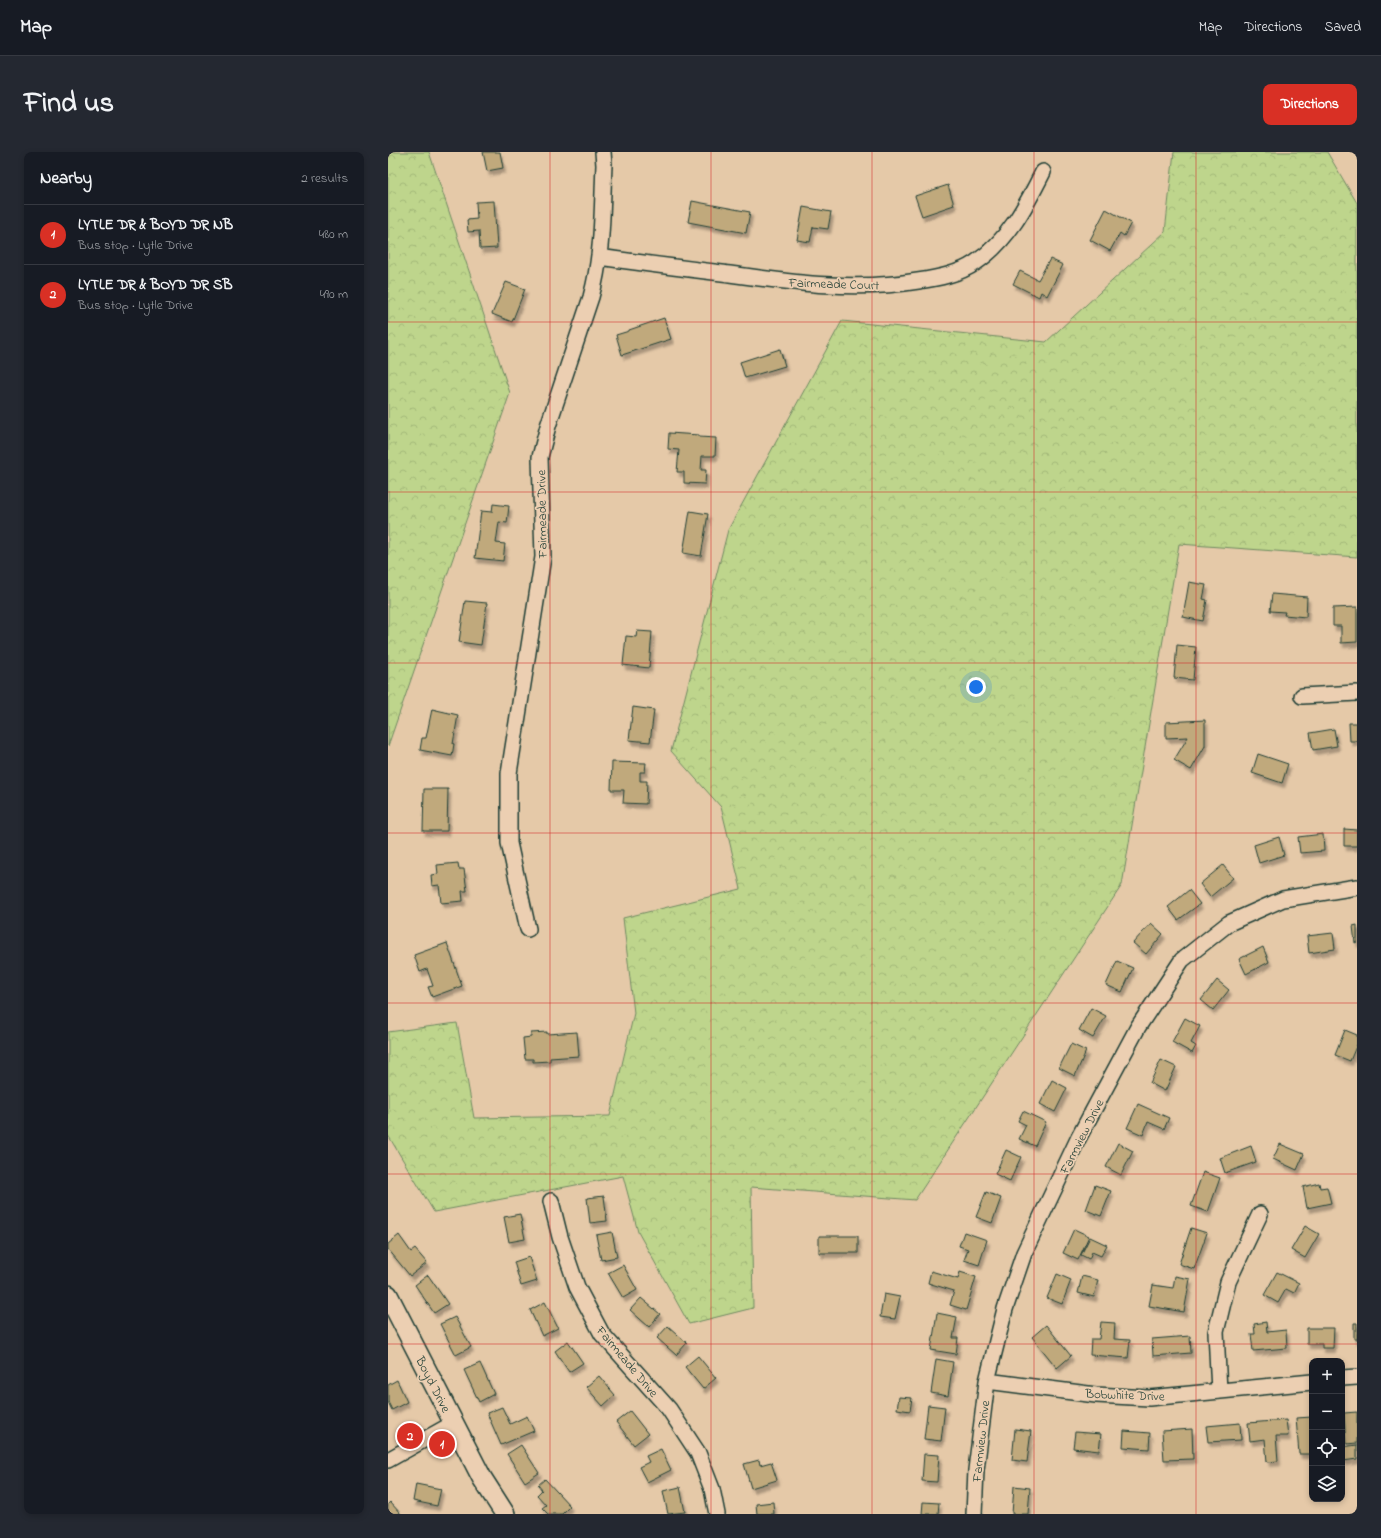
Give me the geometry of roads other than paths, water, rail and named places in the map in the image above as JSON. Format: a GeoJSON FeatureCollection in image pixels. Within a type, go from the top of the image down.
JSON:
{"type":"FeatureCollection","features":[{"type":"Feature","properties":{"kind":"street","name":"Fairmeade Drive"},"geometry":{"type":"LineString","coordinates":[[528,928],[509,843],[509,773],[543,557],[540,457],[548,426],[592,297],[597,275],[604,165],[603,152]]}},
{"type":"Feature","properties":{"kind":"street","name":"Fairmeade Court"},"geometry":{"type":"LineString","coordinates":[[599,257],[804,284],[871,286],[929,280],[962,270],[975,263],[992,249],[1015,223],[1043,172]]}},
{"type":"Feature","properties":{"kind":"street"},"geometry":{"type":"LineString","coordinates":[[1302,696],[1357,693]]}},
{"type":"Feature","properties":{"kind":"street","name":"Farmview Drive"},"geometry":{"type":"LineString","coordinates":[[974,1514],[976,1470],[987,1381],[1005,1309],[1024,1253],[1079,1137],[1138,1027],[1182,960],[1229,923],[1283,899],[1357,888]]}},
{"type":"Feature","properties":{"kind":"street","name":"Fairmeade Drive"},"geometry":{"type":"LineString","coordinates":[[551,1201],[560,1237],[581,1294],[602,1334],[669,1409],[698,1453],[712,1489],[718,1514]]}},
{"type":"Feature","properties":{"kind":"street"},"geometry":{"type":"LineString","coordinates":[[1219,1391],[1216,1332],[1228,1282],[1260,1214]]}},
{"type":"Feature","properties":{"kind":"street","name":"Boyd Drive"},"geometry":{"type":"LineString","coordinates":[[388,1295],[482,1478],[505,1514]]}},
{"type":"Feature","properties":{"kind":"street"},"geometry":{"type":"LineString","coordinates":[[1345,1378],[1357,1377]]}},
{"type":"Feature","properties":{"kind":"street","name":"Bobwhite Drive"},"geometry":{"type":"LineString","coordinates":[[987,1381],[1096,1395],[1149,1398],[1309,1382]]}},
{"type":"Feature","properties":{"kind":"street"},"geometry":{"type":"LineString","coordinates":[[388,1460],[454,1423]]}},
{"type":"Feature","properties":{"kind":"place","name":"LYTLE DR & BOYD DR SB"},"geometry":{"type":"Point","coordinates":[410,1436]}},
{"type":"Feature","properties":{"kind":"place","name":"LYTLE DR & BOYD DR NB"},"geometry":{"type":"Point","coordinates":[442,1444]}}]}
